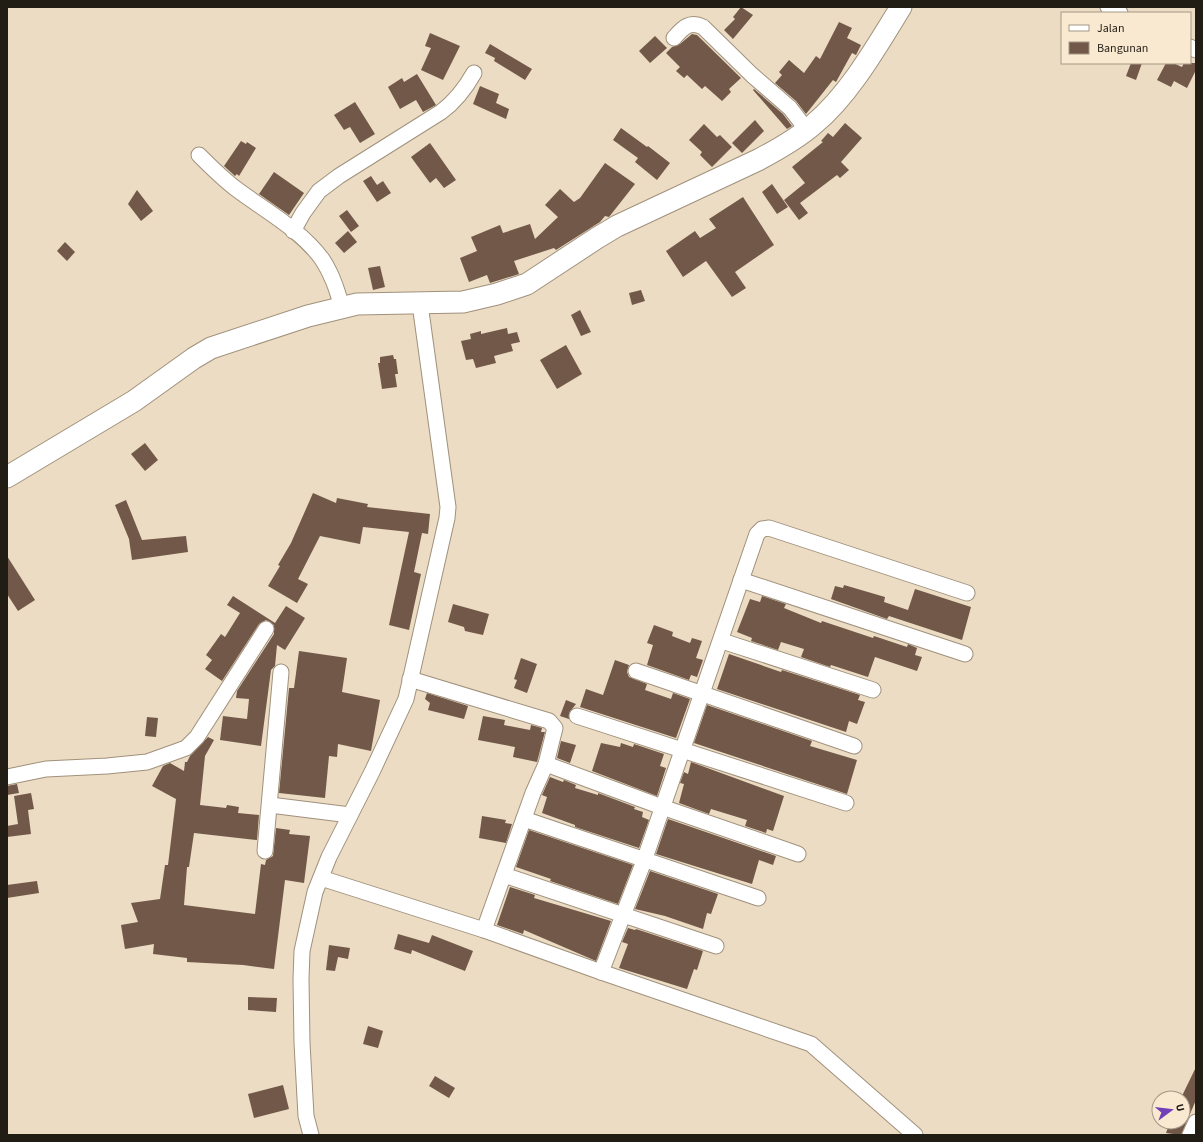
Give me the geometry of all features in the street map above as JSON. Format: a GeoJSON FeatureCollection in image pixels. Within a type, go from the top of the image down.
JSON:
{"type":"FeatureCollection","features":[{"type":"Feature","properties":{"kind":"street"},"geometry":{"type":"LineString","coordinates":[[7,477],[134,401],[194,358],[211,348],[272,327],[342,307],[373,303],[420,304],[480,299],[527,284],[617,226],[765,157],[807,130],[842,96],[901,7]]}},
{"type":"Feature","properties":{"kind":"street"},"geometry":{"type":"LineString","coordinates":[[1108,7],[1118,12]]}},
{"type":"Feature","properties":{"kind":"street"},"geometry":{"type":"LineString","coordinates":[[674,38],[685,26],[697,24],[703,27],[752,75],[790,108],[807,130]]}},
{"type":"Feature","properties":{"kind":"street"},"geometry":{"type":"LineString","coordinates":[[294,230],[302,213],[319,191],[339,176],[445,109],[464,91],[474,73]]}},
{"type":"Feature","properties":{"kind":"street"},"geometry":{"type":"LineString","coordinates":[[199,155],[222,178],[294,230],[321,258],[330,273],[342,307]]}},
{"type":"Feature","properties":{"kind":"street"},"geometry":{"type":"LineString","coordinates":[[311,1135],[306,1116],[302,1043],[302,958],[315,892],[329,857],[406,699],[445,531],[448,507],[420,304]]}},
{"type":"Feature","properties":{"kind":"street"},"geometry":{"type":"LineString","coordinates":[[601,972],[624,915],[681,750],[722,641],[740,580],[757,534],[762,529],[769,528],[967,593]]}},
{"type":"Feature","properties":{"kind":"street"},"geometry":{"type":"LineString","coordinates":[[740,580],[965,654]]}},
{"type":"Feature","properties":{"kind":"street"},"geometry":{"type":"LineString","coordinates":[[7,776],[52,768],[107,766],[147,762],[186,748],[197,737],[266,629]]}},
{"type":"Feature","properties":{"kind":"street"},"geometry":{"type":"LineString","coordinates":[[722,641],[873,690]]}},
{"type":"Feature","properties":{"kind":"street"},"geometry":{"type":"LineString","coordinates":[[636,671],[854,746]]}},
{"type":"Feature","properties":{"kind":"street"},"geometry":{"type":"LineString","coordinates":[[265,851],[281,672]]}},
{"type":"Feature","properties":{"kind":"street"},"geometry":{"type":"LineString","coordinates":[[410,679],[549,721],[553,724],[556,730],[546,764],[484,930]]}},
{"type":"Feature","properties":{"kind":"street"},"geometry":{"type":"LineString","coordinates":[[577,716],[846,803]]}},
{"type":"Feature","properties":{"kind":"street"},"geometry":{"type":"LineString","coordinates":[[546,764],[662,807],[798,854]]}},
{"type":"Feature","properties":{"kind":"street"},"geometry":{"type":"LineString","coordinates":[[270,805],[350,815]]}},
{"type":"Feature","properties":{"kind":"street"},"geometry":{"type":"LineString","coordinates":[[524,820],[758,898]]}},
{"type":"Feature","properties":{"kind":"street"},"geometry":{"type":"LineString","coordinates":[[504,875],[716,946]]}},
{"type":"Feature","properties":{"kind":"street"},"geometry":{"type":"LineString","coordinates":[[321,878],[484,930],[811,1044],[915,1135]]}},
{"type":"Feature","properties":{"kind":"street"},"geometry":{"type":"LineString","coordinates":[[1190,1135],[1196,1122]]}},
{"type":"Feature","properties":{"kind":"building"},"geometry":{"type":"Polygon","coordinates":[[[741,7],[753,15],[733,39],[724,30],[735,19],[733,17],[741,7]]]}},
{"type":"Feature","properties":{"kind":"building"},"geometry":{"type":"Polygon","coordinates":[[[839,22],[852,28],[847,38],[861,45],[856,55],[852,53],[836,82],[833,80],[806,114],[796,101],[775,83],[782,75],[779,72],[789,60],[804,73],[816,56],[820,59],[839,22]]]}},
{"type":"Feature","properties":{"kind":"building"},"geometry":{"type":"Polygon","coordinates":[[[430,33],[460,46],[443,80],[421,70],[431,48],[425,46],[430,33]]]}},
{"type":"Feature","properties":{"kind":"building"},"geometry":{"type":"Polygon","coordinates":[[[692,34],[697,35],[741,78],[729,89],[731,92],[722,101],[705,86],[702,89],[687,75],[684,78],[676,71],[680,67],[666,53],[672,47],[680,44],[692,34]]]}},
{"type":"Feature","properties":{"kind":"building"},"geometry":{"type":"Polygon","coordinates":[[[655,36],[667,48],[650,63],[639,51],[655,36]]]}},
{"type":"Feature","properties":{"kind":"building"},"geometry":{"type":"Polygon","coordinates":[[[490,44],[532,69],[525,80],[494,61],[495,58],[485,53],[490,44]]]}},
{"type":"Feature","properties":{"kind":"building"},"geometry":{"type":"Polygon","coordinates":[[[1196,63],[1196,70],[1187,88],[1174,81],[1171,87],[1157,80],[1165,64],[1175,64],[1182,67],[1184,64],[1196,63]]]}},
{"type":"Feature","properties":{"kind":"building"},"geometry":{"type":"Polygon","coordinates":[[[1131,64],[1142,64],[1136,80],[1126,76],[1131,64]]]}},
{"type":"Feature","properties":{"kind":"building"},"geometry":{"type":"Polygon","coordinates":[[[417,74],[436,105],[423,112],[416,100],[400,109],[388,87],[402,78],[404,82],[417,74]]]}},
{"type":"Feature","properties":{"kind":"building"},"geometry":{"type":"Polygon","coordinates":[[[480,86],[499,94],[496,103],[509,109],[506,119],[473,104],[480,86]]]}},
{"type":"Feature","properties":{"kind":"building"},"geometry":{"type":"Polygon","coordinates":[[[754,89],[783,114],[792,126],[787,129],[753,90],[754,89]]]}},
{"type":"Feature","properties":{"kind":"building"},"geometry":{"type":"Polygon","coordinates":[[[355,102],[375,134],[360,143],[350,127],[344,130],[334,115],[355,102]]]}},
{"type":"Feature","properties":{"kind":"building"},"geometry":{"type":"Polygon","coordinates":[[[755,120],[764,131],[742,153],[732,143],[755,120]]]}},
{"type":"Feature","properties":{"kind":"building"},"geometry":{"type":"Polygon","coordinates":[[[845,123],[862,138],[841,162],[849,170],[840,178],[837,175],[800,203],[808,213],[799,220],[784,200],[805,183],[792,167],[823,142],[821,141],[828,133],[833,137],[845,123]]]}},
{"type":"Feature","properties":{"kind":"building"},"geometry":{"type":"Polygon","coordinates":[[[704,124],[717,137],[720,135],[732,147],[712,167],[700,155],[702,152],[689,140],[704,124]]]}},
{"type":"Feature","properties":{"kind":"building"},"geometry":{"type":"Polygon","coordinates":[[[621,128],[670,163],[657,180],[635,162],[638,158],[613,140],[621,128]]]}},
{"type":"Feature","properties":{"kind":"building"},"geometry":{"type":"Polygon","coordinates":[[[241,141],[246,144],[247,142],[256,148],[239,176],[237,174],[235,176],[224,166],[241,141]]]}},
{"type":"Feature","properties":{"kind":"building"},"geometry":{"type":"Polygon","coordinates":[[[430,143],[456,180],[444,188],[436,178],[430,183],[411,157],[430,143]]]}},
{"type":"Feature","properties":{"kind":"building"},"geometry":{"type":"Polygon","coordinates":[[[605,163],[635,184],[609,217],[605,216],[600,222],[556,250],[554,248],[514,261],[519,274],[490,283],[487,275],[469,282],[460,258],[477,251],[471,237],[500,225],[503,233],[530,224],[535,239],[558,217],[545,205],[560,189],[574,202],[580,198],[605,163]]]}},
{"type":"Feature","properties":{"kind":"building"},"geometry":{"type":"Polygon","coordinates":[[[274,172],[304,193],[289,215],[259,194],[274,172]]]}},
{"type":"Feature","properties":{"kind":"building"},"geometry":{"type":"Polygon","coordinates":[[[371,176],[377,185],[383,181],[391,193],[377,202],[363,181],[371,176]]]}},
{"type":"Feature","properties":{"kind":"building"},"geometry":{"type":"Polygon","coordinates":[[[772,184],[788,207],[777,214],[762,192],[772,184]]]}},
{"type":"Feature","properties":{"kind":"building"},"geometry":{"type":"Polygon","coordinates":[[[137,190],[153,211],[141,221],[128,204],[137,190]]]}},
{"type":"Feature","properties":{"kind":"building"},"geometry":{"type":"Polygon","coordinates":[[[743,197],[774,245],[735,272],[746,288],[732,297],[706,261],[683,277],[666,251],[695,231],[700,238],[716,228],[709,219],[743,197]]]}},
{"type":"Feature","properties":{"kind":"building"},"geometry":{"type":"Polygon","coordinates":[[[347,210],[359,226],[351,232],[339,216],[347,210]]]}},
{"type":"Feature","properties":{"kind":"building"},"geometry":{"type":"Polygon","coordinates":[[[348,231],[357,242],[344,253],[335,243],[348,231]]]}},
{"type":"Feature","properties":{"kind":"building"},"geometry":{"type":"Polygon","coordinates":[[[65,242],[75,252],[67,261],[57,251],[65,242]]]}},
{"type":"Feature","properties":{"kind":"building"},"geometry":{"type":"Polygon","coordinates":[[[380,266],[385,287],[373,290],[368,268],[380,266]]]}},
{"type":"Feature","properties":{"kind":"building"},"geometry":{"type":"Polygon","coordinates":[[[641,290],[645,301],[632,305],[629,293],[641,290]]]}},
{"type":"Feature","properties":{"kind":"building"},"geometry":{"type":"Polygon","coordinates":[[[580,310],[591,332],[581,336],[571,315],[580,310]]]}},
{"type":"Feature","properties":{"kind":"building"},"geometry":{"type":"Polygon","coordinates":[[[507,328],[508,334],[517,332],[520,342],[511,344],[513,351],[494,356],[496,363],[476,368],[473,359],[466,360],[461,341],[471,339],[470,334],[481,331],[481,334],[507,328]]]}},
{"type":"Feature","properties":{"kind":"building"},"geometry":{"type":"Polygon","coordinates":[[[566,345],[582,374],[557,389],[540,360],[566,345]]]}},
{"type":"Feature","properties":{"kind":"building"},"geometry":{"type":"Polygon","coordinates":[[[393,355],[394,359],[396,359],[398,374],[395,374],[397,387],[382,389],[378,363],[380,363],[380,357],[393,355]]]}},
{"type":"Feature","properties":{"kind":"building"},"geometry":{"type":"Polygon","coordinates":[[[145,443],[158,460],[145,471],[131,454],[145,443]]]}},
{"type":"Feature","properties":{"kind":"building"},"geometry":{"type":"Polygon","coordinates":[[[313,493],[336,503],[337,498],[368,504],[367,507],[430,514],[428,534],[422,533],[414,572],[421,574],[409,630],[389,625],[409,532],[363,527],[360,544],[320,536],[298,579],[308,584],[297,603],[268,586],[280,566],[278,565],[291,543],[313,493]]]}},
{"type":"Feature","properties":{"kind":"building"},"geometry":{"type":"Polygon","coordinates":[[[126,500],[142,540],[186,536],[188,552],[132,560],[129,539],[115,505],[126,500]]]}},
{"type":"Feature","properties":{"kind":"building"},"geometry":{"type":"Polygon","coordinates":[[[7,556],[35,600],[18,611],[7,594],[7,556]]]}},
{"type":"Feature","properties":{"kind":"building"},"geometry":{"type":"Polygon","coordinates":[[[844,585],[885,597],[884,602],[908,610],[915,589],[971,607],[962,640],[889,616],[887,619],[831,599],[835,586],[843,588],[844,585]]]}},
{"type":"Feature","properties":{"kind":"building"},"geometry":{"type":"Polygon","coordinates":[[[233,596],[275,623],[286,606],[305,618],[285,650],[277,645],[275,666],[271,670],[261,746],[220,740],[223,716],[247,719],[249,699],[236,698],[237,691],[274,634],[274,625],[266,620],[259,624],[222,681],[205,669],[212,660],[206,655],[221,634],[225,637],[240,613],[227,605],[233,596]]]}},
{"type":"Feature","properties":{"kind":"building"},"geometry":{"type":"Polygon","coordinates":[[[762,596],[786,604],[784,608],[821,623],[822,621],[873,638],[874,636],[907,647],[908,644],[917,648],[915,655],[922,657],[917,671],[875,657],[868,677],[831,665],[830,667],[801,657],[804,649],[781,642],[778,650],[751,641],[752,638],[737,632],[750,599],[760,602],[762,596]]]}},
{"type":"Feature","properties":{"kind":"building"},"geometry":{"type":"Polygon","coordinates":[[[453,604],[489,614],[483,635],[465,631],[464,627],[448,622],[453,604]]]}},
{"type":"Feature","properties":{"kind":"building"},"geometry":{"type":"Polygon","coordinates":[[[654,625],[673,632],[672,636],[690,643],[692,638],[702,641],[696,658],[703,660],[697,677],[691,675],[689,680],[647,665],[653,645],[647,643],[654,625]]]}},
{"type":"Feature","properties":{"kind":"building"},"geometry":{"type":"Polygon","coordinates":[[[299,651],[347,658],[342,692],[380,700],[371,751],[338,744],[337,757],[329,756],[325,798],[279,793],[289,688],[294,688],[299,651]]]}},
{"type":"Feature","properties":{"kind":"building"},"geometry":{"type":"Polygon","coordinates":[[[729,654],[781,672],[782,670],[860,695],[858,700],[865,702],[857,724],[849,721],[846,732],[717,689],[729,654]]]}},
{"type":"Feature","properties":{"kind":"building"},"geometry":{"type":"Polygon","coordinates":[[[521,658],[537,664],[527,693],[514,688],[517,680],[514,679],[521,658]]]}},
{"type":"Feature","properties":{"kind":"building"},"geometry":{"type":"Polygon","coordinates":[[[615,660],[629,665],[627,672],[629,677],[647,684],[645,690],[671,699],[673,693],[690,699],[676,738],[580,707],[586,689],[603,695],[615,660]]]}},
{"type":"Feature","properties":{"kind":"building"},"geometry":{"type":"Polygon","coordinates":[[[427,693],[468,706],[464,719],[428,710],[430,703],[425,699],[427,693]]]}},
{"type":"Feature","properties":{"kind":"building"},"geometry":{"type":"Polygon","coordinates":[[[566,700],[576,704],[569,713],[569,719],[560,716],[566,700]]]}},
{"type":"Feature","properties":{"kind":"building"},"geometry":{"type":"Polygon","coordinates":[[[707,705],[812,741],[810,746],[857,760],[847,794],[694,743],[707,705]]]}},
{"type":"Feature","properties":{"kind":"building"},"geometry":{"type":"Polygon","coordinates":[[[483,716],[505,720],[504,725],[530,730],[531,725],[542,728],[541,732],[545,732],[537,762],[513,757],[515,747],[478,740],[483,716]]]}},
{"type":"Feature","properties":{"kind":"building"},"geometry":{"type":"Polygon","coordinates":[[[147,717],[158,718],[156,737],[145,736],[147,717]]]}},
{"type":"Feature","properties":{"kind":"building"},"geometry":{"type":"Polygon","coordinates":[[[208,737],[214,740],[205,756],[200,805],[226,808],[227,805],[239,807],[238,813],[259,815],[257,840],[194,833],[189,867],[187,867],[184,905],[255,914],[261,864],[265,865],[266,860],[273,856],[276,828],[290,830],[289,834],[310,836],[304,883],[285,880],[274,969],[243,965],[187,962],[187,958],[153,954],[154,944],[125,949],[121,925],[138,922],[131,903],[160,899],[165,865],[168,865],[176,799],[152,786],[163,766],[170,763],[184,771],[185,762],[187,762],[190,756],[208,737]]]}},
{"type":"Feature","properties":{"kind":"building"},"geometry":{"type":"Polygon","coordinates":[[[561,741],[576,745],[570,763],[557,758],[561,741]]]}},
{"type":"Feature","properties":{"kind":"building"},"geometry":{"type":"Polygon","coordinates":[[[601,743],[620,747],[621,743],[633,747],[634,744],[664,754],[660,766],[666,768],[657,796],[592,771],[601,743]]]}},
{"type":"Feature","properties":{"kind":"building"},"geometry":{"type":"Polygon","coordinates":[[[691,762],[784,796],[773,831],[767,829],[766,833],[745,826],[747,820],[711,809],[709,814],[679,803],[684,784],[680,783],[684,772],[688,774],[691,762]]]}},
{"type":"Feature","properties":{"kind":"building"},"geometry":{"type":"Polygon","coordinates":[[[550,777],[563,782],[564,780],[576,785],[575,788],[598,795],[598,793],[635,807],[634,809],[643,812],[642,817],[649,820],[639,848],[575,827],[575,825],[542,813],[547,797],[542,795],[550,777]]]}},
{"type":"Feature","properties":{"kind":"building"},"geometry":{"type":"Polygon","coordinates":[[[17,784],[19,793],[7,795],[7,786],[17,784]]]}},
{"type":"Feature","properties":{"kind":"building"},"geometry":{"type":"Polygon","coordinates":[[[31,793],[34,809],[28,810],[31,834],[7,837],[7,826],[18,824],[14,796],[31,793]]]}},
{"type":"Feature","properties":{"kind":"building"},"geometry":{"type":"Polygon","coordinates":[[[482,816],[506,820],[505,823],[512,824],[506,843],[479,838],[482,816]]]}},
{"type":"Feature","properties":{"kind":"building"},"geometry":{"type":"Polygon","coordinates":[[[668,819],[776,856],[773,865],[759,860],[752,884],[656,854],[668,819]]]}},
{"type":"Feature","properties":{"kind":"building"},"geometry":{"type":"Polygon","coordinates":[[[529,830],[633,865],[618,904],[550,881],[551,879],[516,867],[529,830]]]}},
{"type":"Feature","properties":{"kind":"building"},"geometry":{"type":"Polygon","coordinates":[[[650,871],[718,894],[711,914],[707,913],[703,929],[665,916],[635,909],[650,871]]]}},
{"type":"Feature","properties":{"kind":"building"},"geometry":{"type":"Polygon","coordinates":[[[37,881],[39,893],[7,898],[7,885],[37,881]]]}},
{"type":"Feature","properties":{"kind":"building"},"geometry":{"type":"Polygon","coordinates":[[[510,887],[535,895],[534,898],[611,921],[596,961],[524,930],[523,934],[497,925],[510,887]]]}},
{"type":"Feature","properties":{"kind":"building"},"geometry":{"type":"Polygon","coordinates":[[[628,928],[636,929],[703,951],[697,970],[694,969],[687,989],[619,968],[628,944],[622,942],[628,928]]]}},
{"type":"Feature","properties":{"kind":"building"},"geometry":{"type":"Polygon","coordinates":[[[398,934],[429,943],[432,935],[473,951],[465,971],[412,950],[411,954],[394,949],[398,934]]]}},
{"type":"Feature","properties":{"kind":"building"},"geometry":{"type":"Polygon","coordinates":[[[329,945],[350,948],[348,959],[338,957],[335,971],[326,970],[329,945]]]}},
{"type":"Feature","properties":{"kind":"building"},"geometry":{"type":"Polygon","coordinates":[[[248,997],[277,998],[276,1012],[248,1010],[248,997]]]}},
{"type":"Feature","properties":{"kind":"building"},"geometry":{"type":"Polygon","coordinates":[[[368,1026],[383,1031],[378,1048],[363,1044],[368,1026]]]}},
{"type":"Feature","properties":{"kind":"building"},"geometry":{"type":"Polygon","coordinates":[[[1196,1067],[1196,1100],[1191,1112],[1191,1090],[1185,1090],[1196,1067]]]}},
{"type":"Feature","properties":{"kind":"building"},"geometry":{"type":"Polygon","coordinates":[[[435,1076],[455,1088],[449,1098],[429,1086],[435,1076]]]}},
{"type":"Feature","properties":{"kind":"building"},"geometry":{"type":"Polygon","coordinates":[[[283,1085],[289,1109],[254,1118],[248,1094],[283,1085]]]}},
{"type":"Feature","properties":{"kind":"building"},"geometry":{"type":"Polygon","coordinates":[[[1167,1130],[1183,1130],[1181,1135],[1166,1133],[1167,1130]]]}}]}
